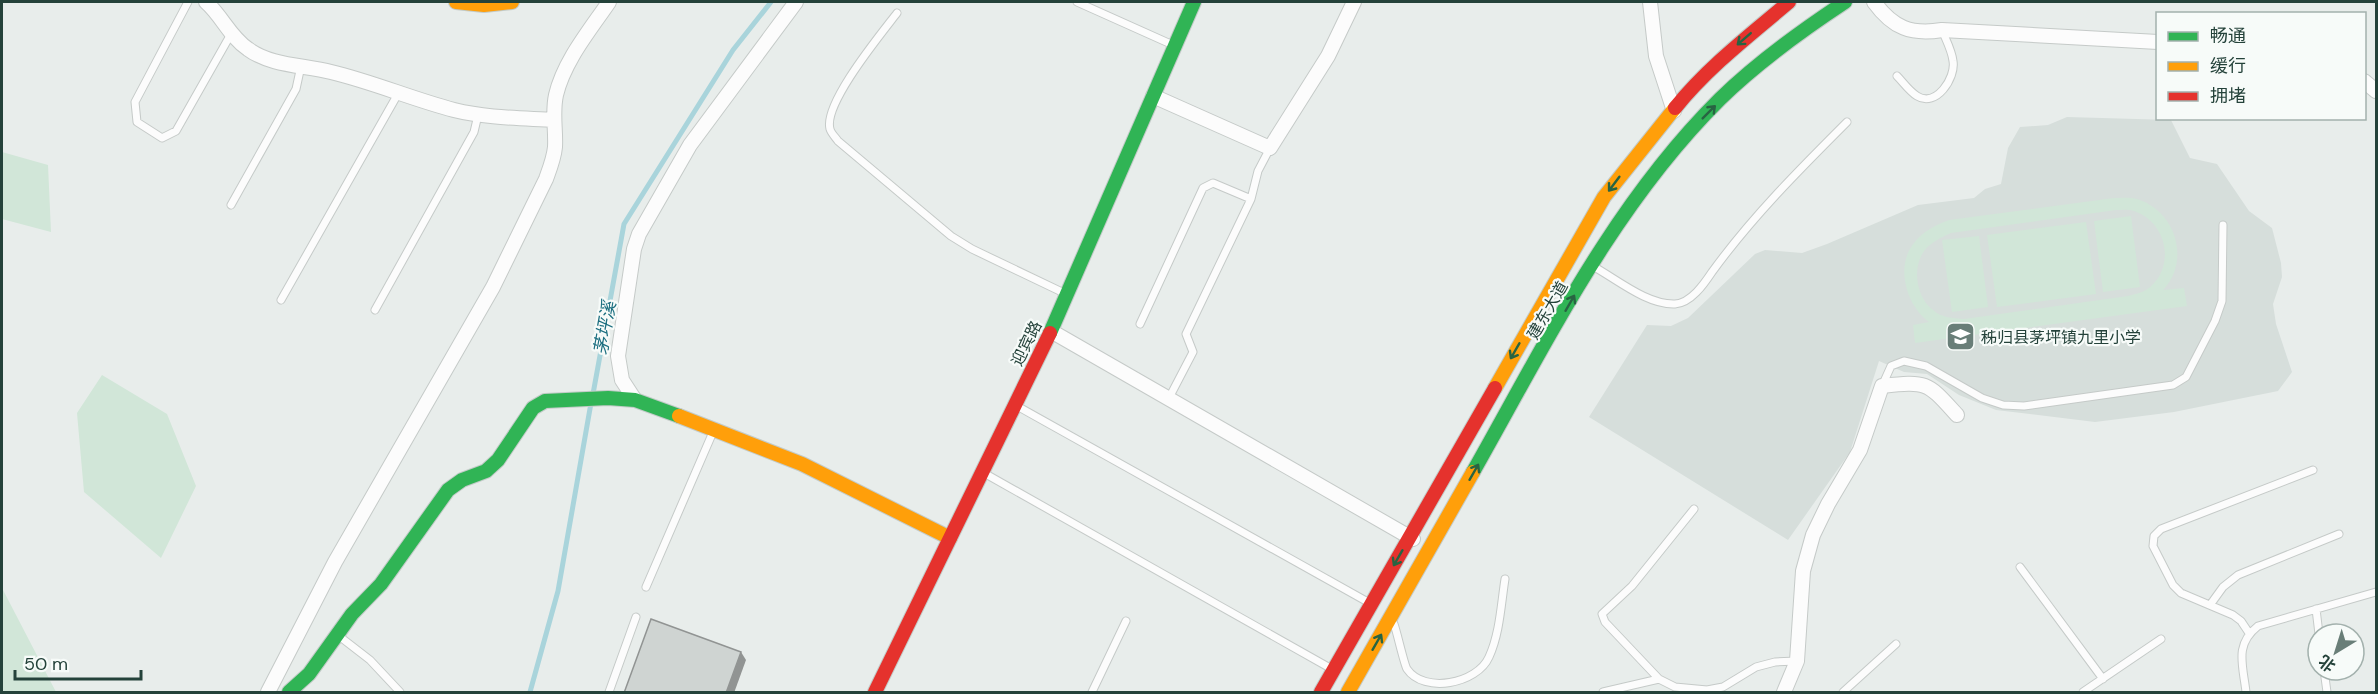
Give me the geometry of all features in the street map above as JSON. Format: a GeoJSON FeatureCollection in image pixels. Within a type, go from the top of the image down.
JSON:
{"type":"FeatureCollection","features":[{"type":"Feature","properties":{"kind":"main road"},"geometry":{"type":"LineString","coordinates":[[456,2],[484,5],[512,2]]}},
{"type":"Feature","properties":{"kind":"main road","name":"迎宾路"},"geometry":{"type":"LineString","coordinates":[[874,693],[1051,331],[1194,2]]}},
{"type":"Feature","properties":{"kind":"main road","name":"建东大道"},"geometry":{"type":"LineString","coordinates":[[1321,693],[1604,197],[1687,93],[1734,48],[1789,2]]}},
{"type":"Feature","properties":{"kind":"main road","name":"建东大道"},"geometry":{"type":"LineString","coordinates":[[1351,687],[1591,265],[1625,212],[1691,131],[1749,73],[1797,33],[1845,2]]}},
{"type":"Feature","properties":{"kind":"main road"},"geometry":{"type":"LineString","coordinates":[[289,693],[309,674],[352,614],[381,584],[448,490],[462,480],[486,471],[498,460],[533,408],[545,401],[608,398],[635,400],[714,429],[818,472],[950,538]]}},
{"type":"Feature","properties":{"kind":"street"},"geometry":{"type":"LineString","coordinates":[[206,2],[217,11],[231,34],[247,49],[264,59],[331,72],[454,110],[478,115],[554,120]]}},
{"type":"Feature","properties":{"kind":"street"},"geometry":{"type":"LineString","coordinates":[[268,693],[335,562],[498,277],[552,164],[555,147],[556,96],[562,78],[579,47],[609,2]]}},
{"type":"Feature","properties":{"kind":"street"},"geometry":{"type":"LineString","coordinates":[[635,400],[622,380],[618,356],[634,249],[639,234],[690,145],[796,2]]}},
{"type":"Feature","properties":{"kind":"street"},"geometry":{"type":"LineString","coordinates":[[1153,96],[1270,148],[1328,56],[1354,2]]}},
{"type":"Feature","properties":{"kind":"street"},"geometry":{"type":"LineString","coordinates":[[1650,2],[1656,56],[1672,110],[1691,131]]}},
{"type":"Feature","properties":{"kind":"street"},"geometry":{"type":"LineString","coordinates":[[1875,2],[1899,26],[1922,33],[1942,30],[2156,42]]}},
{"type":"Feature","properties":{"kind":"street"},"geometry":{"type":"LineString","coordinates":[[1051,331],[1430,549]]}},
{"type":"Feature","properties":{"kind":"street"},"geometry":{"type":"LineString","coordinates":[[1784,693],[1797,661],[1803,571],[1813,535],[1828,504],[1860,450],[1882,386],[1914,383],[1926,386],[1958,416]]}},
{"type":"Feature","properties":{"kind":"lane"},"geometry":{"type":"LineString","coordinates":[[188,2],[135,102],[137,122],[162,138],[176,131],[231,34]]}},
{"type":"Feature","properties":{"kind":"lane"},"geometry":{"type":"LineString","coordinates":[[1077,2],[1175,46]]}},
{"type":"Feature","properties":{"kind":"lane"},"geometry":{"type":"LineString","coordinates":[[897,13],[850,76],[830,116],[830,130],[838,141],[951,236],[972,249],[1067,294]]}},
{"type":"Feature","properties":{"kind":"lane"},"geometry":{"type":"LineString","coordinates":[[1896,76],[1918,97],[1931,98],[1943,90],[1951,79],[1954,62],[1942,30]]}},
{"type":"Feature","properties":{"kind":"lane"},"geometry":{"type":"LineString","coordinates":[[231,205],[296,89],[301,66]]}},
{"type":"Feature","properties":{"kind":"lane"},"geometry":{"type":"LineString","coordinates":[[281,300],[399,92]]}},
{"type":"Feature","properties":{"kind":"lane"},"geometry":{"type":"LineString","coordinates":[[375,310],[474,132],[478,115]]}},
{"type":"Feature","properties":{"kind":"lane"},"geometry":{"type":"LineString","coordinates":[[1571,253],[1644,295],[1660,302],[1677,304],[1693,296],[1754,218],[1847,122]]}},
{"type":"Feature","properties":{"kind":"lane"},"geometry":{"type":"LineString","coordinates":[[1168,398],[1193,352],[1186,334],[1251,200],[1258,171],[1270,148]]}},
{"type":"Feature","properties":{"kind":"lane"},"geometry":{"type":"LineString","coordinates":[[1140,324],[1203,188],[1213,183],[1251,200]]}},
{"type":"Feature","properties":{"kind":"lane"},"geometry":{"type":"LineString","coordinates":[[1882,386],[1891,366],[1904,362],[1926,366],[1962,388],[2003,405],[2024,406],[2172,385],[2186,377],[2215,321],[2222,301],[2223,225]]}},
{"type":"Feature","properties":{"kind":"lane"},"geometry":{"type":"LineString","coordinates":[[1015,404],[1392,616],[1407,669],[1420,680],[1438,686],[1455,683],[1471,676],[1488,659],[1495,640],[1505,579]]}},
{"type":"Feature","properties":{"kind":"lane"},"geometry":{"type":"LineString","coordinates":[[646,586],[714,429]]}},
{"type":"Feature","properties":{"kind":"lane"},"geometry":{"type":"LineString","coordinates":[[2249,633],[2234,615],[2181,593],[2173,585],[2153,546],[2154,536],[2161,529],[2313,470]]}},
{"type":"Feature","properties":{"kind":"lane"},"geometry":{"type":"LineString","coordinates":[[982,472],[1334,670],[1351,687]]}},
{"type":"Feature","properties":{"kind":"lane"},"geometry":{"type":"LineString","coordinates":[[1694,509],[1632,586],[1602,614],[1605,622],[1659,679],[1675,687],[1707,690],[1723,687],[1756,667],[1775,662],[1797,661]]}},
{"type":"Feature","properties":{"kind":"lane"},"geometry":{"type":"LineString","coordinates":[[2210,605],[2223,587],[2238,575],[2339,534]]}},
{"type":"Feature","properties":{"kind":"lane"},"geometry":{"type":"LineString","coordinates":[[2019,567],[2103,679]]}},
{"type":"Feature","properties":{"kind":"lane"},"geometry":{"type":"LineString","coordinates":[[2246,693],[2241,655],[2242,644],[2249,633],[2258,626],[2376,592]]}},
{"type":"Feature","properties":{"kind":"lane"},"geometry":{"type":"LineString","coordinates":[[2316,609],[2318,622]]}},
{"type":"Feature","properties":{"kind":"lane"},"geometry":{"type":"LineString","coordinates":[[609,693],[636,617]]}},
{"type":"Feature","properties":{"kind":"lane"},"geometry":{"type":"LineString","coordinates":[[1092,693],[1126,621]]}},
{"type":"Feature","properties":{"kind":"lane"},"geometry":{"type":"LineString","coordinates":[[338,634],[369,660],[400,693]]}},
{"type":"Feature","properties":{"kind":"lane"},"geometry":{"type":"LineString","coordinates":[[2083,693],[2161,639]]}},
{"type":"Feature","properties":{"kind":"lane"},"geometry":{"type":"LineString","coordinates":[[1842,693],[1896,644]]}},
{"type":"Feature","properties":{"kind":"lane"},"geometry":{"type":"LineString","coordinates":[[1603,693],[1659,679]]}},
{"type":"Feature","properties":{"kind":"shaded area","name":"秭归县茅坪镇九里小学"},"geometry":{"type":"Polygon","coordinates":[[[2067,117],[2171,120],[2190,158],[2217,164],[2249,211],[2272,228],[2281,263],[2282,277],[2273,304],[2276,324],[2292,372],[2278,391],[2174,412],[2095,422],[1996,410],[1959,395],[1927,374],[1904,372],[1879,361],[1850,452],[1788,540],[1589,417],[1647,325],[1671,326],[1688,318],[1755,254],[1765,250],[1802,253],[1918,205],[1974,198],[1985,189],[2001,184],[2008,148],[2020,127],[2048,125],[2067,117]]]}},
{"type":"Feature","properties":{"kind":"green space"},"geometry":{"type":"Polygon","coordinates":[[[2,152],[48,165],[51,232],[2,219],[2,152]]]}},
{"type":"Feature","properties":{"kind":"green space"},"geometry":{"type":"Polygon","coordinates":[[[2114,198],[2137,199],[2150,205],[2170,225],[2175,238],[2176,265],[2172,278],[2163,290],[2184,288],[2187,306],[1915,343],[1913,325],[1929,322],[1914,306],[1909,296],[1904,274],[1908,252],[1921,235],[1949,220],[2114,198]],[[2132,210],[1951,233],[1930,245],[1920,258],[1917,274],[1923,298],[1940,315],[1964,319],[2128,296],[2144,291],[2156,281],[2162,271],[2165,259],[2161,236],[2146,217],[2132,210]]]}},
{"type":"Feature","properties":{"kind":"green space"},"geometry":{"type":"Polygon","coordinates":[[[2131,216],[2140,287],[2103,292],[2094,221],[2131,216]]]}},
{"type":"Feature","properties":{"kind":"green space"},"geometry":{"type":"Polygon","coordinates":[[[2086,222],[2096,294],[1997,307],[1987,235],[2086,222]]]}},
{"type":"Feature","properties":{"kind":"green space"},"geometry":{"type":"Polygon","coordinates":[[[1979,236],[1988,307],[1952,312],[1942,240],[1979,236]]]}},
{"type":"Feature","properties":{"kind":"green space"},"geometry":{"type":"Polygon","coordinates":[[[102,375],[167,414],[196,486],[161,558],[84,492],[77,413],[102,375]]]}},
{"type":"Feature","properties":{"kind":"green space"},"geometry":{"type":"Polygon","coordinates":[[[2,588],[56,692],[2,692],[2,588]]]}},
{"type":"Feature","properties":{"kind":"building"},"geometry":{"type":"Polygon","coordinates":[[[651,619],[741,652],[726,693],[624,693],[651,619]]]}},
{"type":"Feature","properties":{"kind":"waterway","name":"茅坪溪"},"geometry":{"type":"LineString","coordinates":[[593,394],[624,224],[733,50],[771,2]]}},
{"type":"Feature","properties":{"kind":"waterway","name":"茅坪溪"},"geometry":{"type":"LineString","coordinates":[[530,692],[558,591],[591,403]]}},
{"type":"Feature","properties":{"kind":"traffic: fast"},"geometry":{"type":"LineString","coordinates":[[1050,333],[1194,2]]}},
{"type":"Feature","properties":{"kind":"traffic: fast"},"geometry":{"type":"LineString","coordinates":[[1473,472],[1555,325],[1614,230],[1647,184],[1682,140],[1734,85],[1812,24],[1845,2]]}},
{"type":"Feature","properties":{"kind":"traffic: fast"},"geometry":{"type":"LineString","coordinates":[[289,692],[309,674],[352,614],[381,584],[448,490],[462,480],[486,471],[498,460],[533,408],[545,401],[608,398],[635,400],[679,416]]}},
{"type":"Feature","properties":{"kind":"traffic: slow"},"geometry":{"type":"LineString","coordinates":[[456,2],[484,5],[512,2]]}},
{"type":"Feature","properties":{"kind":"traffic: slow"},"geometry":{"type":"LineString","coordinates":[[1495,388],[1604,197],[1675,108]]}},
{"type":"Feature","properties":{"kind":"traffic: slow"},"geometry":{"type":"LineString","coordinates":[[679,416],[802,464],[950,538]]}},
{"type":"Feature","properties":{"kind":"traffic: slow"},"geometry":{"type":"LineString","coordinates":[[1348,692],[1473,472]]}},
{"type":"Feature","properties":{"kind":"traffic: jam"},"geometry":{"type":"LineString","coordinates":[[1675,108],[1715,65],[1789,2]]}},
{"type":"Feature","properties":{"kind":"traffic: jam"},"geometry":{"type":"LineString","coordinates":[[875,692],[1050,333]]}},
{"type":"Feature","properties":{"kind":"traffic: jam"},"geometry":{"type":"LineString","coordinates":[[1321,692],[1495,388]]}},
{"type":"Feature","properties":{"kind":"place","name":"秭归县茅坪镇九里小学"},"geometry":{"type":"Point","coordinates":[1960,337]}}]}
